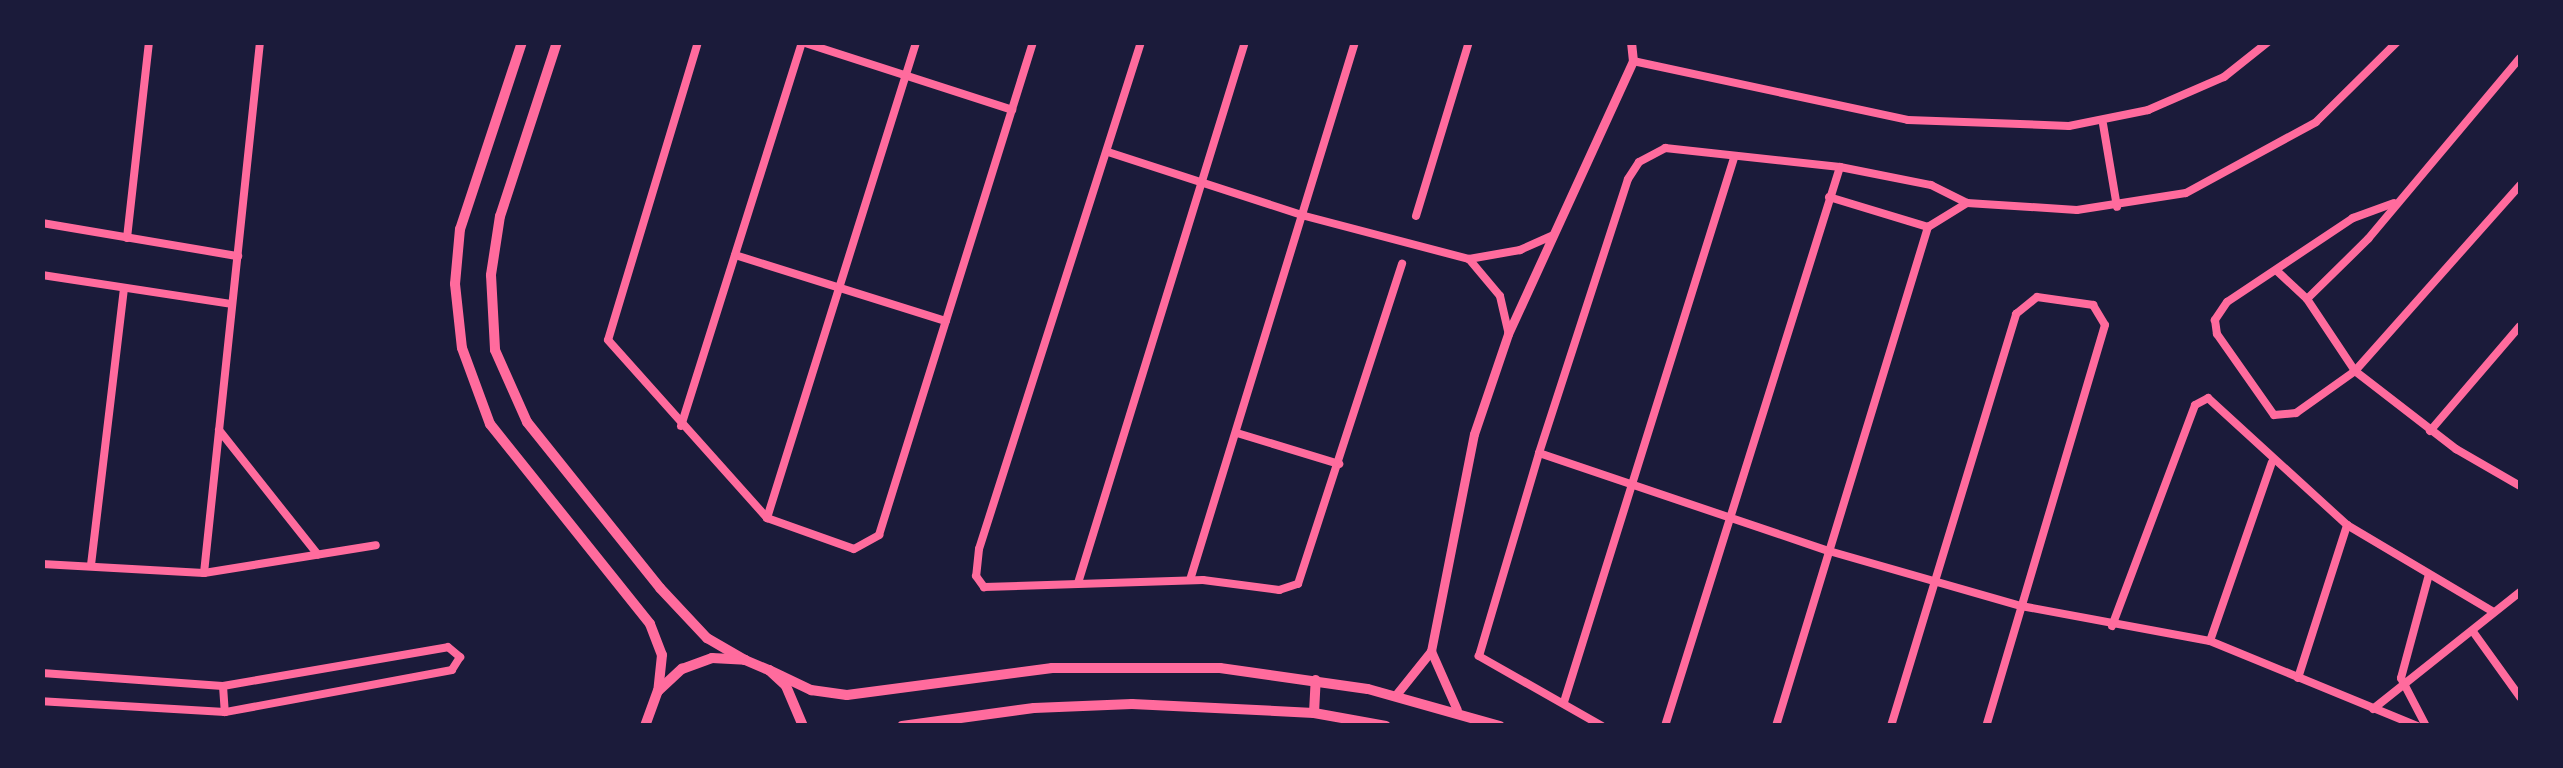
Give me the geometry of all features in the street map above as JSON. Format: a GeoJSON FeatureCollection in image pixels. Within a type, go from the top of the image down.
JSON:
{"type":"FeatureCollection","features":[{"type":"Feature","properties":{"kind":"main road"},"geometry":{"type":"LineString","coordinates":[[522,42],[460,229],[454,284],[462,348],[490,424],[650,624],[662,655],[658,691],[645,726]]}},
{"type":"Feature","properties":{"kind":"main road"},"geometry":{"type":"LineString","coordinates":[[557,42],[500,216],[490,274],[495,350],[527,422],[648,574],[707,638],[811,690],[848,696],[1052,668],[1220,668],[1316,680],[1395,696],[1457,710],[1500,726]]}},
{"type":"Feature","properties":{"kind":"main road"},"geometry":{"type":"LineString","coordinates":[[658,691],[682,669],[712,658],[745,660]]}},
{"type":"Feature","properties":{"kind":"main road"},"geometry":{"type":"LineString","coordinates":[[769,670],[786,686],[803,726]]}},
{"type":"Feature","properties":{"kind":"main road"},"geometry":{"type":"LineString","coordinates":[[1314,712],[1316,680]]}},
{"type":"Feature","properties":{"kind":"main road"},"geometry":{"type":"LineString","coordinates":[[902,726],[1034,708],[1132,704],[1314,712],[1386,726]]}},
{"type":"Feature","properties":{"kind":"street"},"geometry":{"type":"LineString","coordinates":[[127,238],[149,42]]}},
{"type":"Feature","properties":{"kind":"street"},"geometry":{"type":"LineString","coordinates":[[204,573],[260,42]]}},
{"type":"Feature","properties":{"kind":"street"},"geometry":{"type":"LineString","coordinates":[[698,42],[608,340],[766,518],[854,549],[880,535],[1032,42]]}},
{"type":"Feature","properties":{"kind":"street"},"geometry":{"type":"LineString","coordinates":[[681,426],[802,42],[1012,110]]}},
{"type":"Feature","properties":{"kind":"street"},"geometry":{"type":"LineString","coordinates":[[766,518],[916,42]]}},
{"type":"Feature","properties":{"kind":"street"},"geometry":{"type":"LineString","coordinates":[[1141,42],[974,565],[984,586],[996,590],[1190,580],[1279,590],[1298,584],[1402,264]]}},
{"type":"Feature","properties":{"kind":"street"},"geometry":{"type":"LineString","coordinates":[[1078,583],[1245,42]]}},
{"type":"Feature","properties":{"kind":"street"},"geometry":{"type":"LineString","coordinates":[[1190,580],[1356,42]]}},
{"type":"Feature","properties":{"kind":"street"},"geometry":{"type":"LineString","coordinates":[[1416,216],[1468,42]]}},
{"type":"Feature","properties":{"kind":"street"},"geometry":{"type":"LineString","coordinates":[[1395,696],[1431,651],[1474,434],[1508,334],[1632,61],[1632,42]]}},
{"type":"Feature","properties":{"kind":"street"},"geometry":{"type":"LineString","coordinates":[[1632,61],[1908,120],[2103,124],[2224,76],[2268,42]]}},
{"type":"Feature","properties":{"kind":"street"},"geometry":{"type":"LineString","coordinates":[[1602,726],[1479,656],[1539,452],[1633,170],[1666,148],[1840,167],[1931,185],[1967,204],[2117,207],[2186,193],[2249,164],[2316,122],[2396,42]]}},
{"type":"Feature","properties":{"kind":"street"},"geometry":{"type":"LineString","coordinates":[[2307,298],[2520,58]]}},
{"type":"Feature","properties":{"kind":"street"},"geometry":{"type":"LineString","coordinates":[[2103,124],[2117,207]]}},
{"type":"Feature","properties":{"kind":"street"},"geometry":{"type":"LineString","coordinates":[[1108,152],[1305,216],[1469,259],[1520,250],[1552,236]]}},
{"type":"Feature","properties":{"kind":"street"},"geometry":{"type":"LineString","coordinates":[[1564,702],[1734,158]]}},
{"type":"Feature","properties":{"kind":"street"},"geometry":{"type":"LineString","coordinates":[[1666,726],[1840,167]]}},
{"type":"Feature","properties":{"kind":"street"},"geometry":{"type":"LineString","coordinates":[[2394,204],[2353,218],[2227,302],[2215,326],[2270,412],[2290,416],[2355,371],[2520,185]]}},
{"type":"Feature","properties":{"kind":"street"},"geometry":{"type":"LineString","coordinates":[[1829,196],[1928,227]]}},
{"type":"Feature","properties":{"kind":"street"},"geometry":{"type":"LineString","coordinates":[[1776,726],[1928,227],[1967,204]]}},
{"type":"Feature","properties":{"kind":"street"},"geometry":{"type":"LineString","coordinates":[[42,223],[238,256]]}},
{"type":"Feature","properties":{"kind":"street"},"geometry":{"type":"LineString","coordinates":[[734,256],[946,321]]}},
{"type":"Feature","properties":{"kind":"street"},"geometry":{"type":"LineString","coordinates":[[1469,259],[1500,296],[1508,334]]}},
{"type":"Feature","properties":{"kind":"street"},"geometry":{"type":"LineString","coordinates":[[2276,270],[2307,298],[2355,371],[2430,430],[2517,485],[2520,474]]}},
{"type":"Feature","properties":{"kind":"street"},"geometry":{"type":"LineString","coordinates":[[42,274],[232,304]]}},
{"type":"Feature","properties":{"kind":"street"},"geometry":{"type":"LineString","coordinates":[[91,566],[124,289]]}},
{"type":"Feature","properties":{"kind":"street"},"geometry":{"type":"LineString","coordinates":[[1890,726],[2016,314],[2037,297],[2093,304],[2105,326],[1986,726]]}},
{"type":"Feature","properties":{"kind":"street"},"geometry":{"type":"LineString","coordinates":[[2430,430],[2520,326]]}},
{"type":"Feature","properties":{"kind":"street"},"geometry":{"type":"LineString","coordinates":[[2112,626],[2195,404],[2203,398],[2218,401],[2272,462],[2347,525],[2428,578],[2492,611]]}},
{"type":"Feature","properties":{"kind":"street"},"geometry":{"type":"LineString","coordinates":[[219,430],[318,555]]}},
{"type":"Feature","properties":{"kind":"street"},"geometry":{"type":"LineString","coordinates":[[1237,433],[1339,464]]}},
{"type":"Feature","properties":{"kind":"street"},"geometry":{"type":"LineString","coordinates":[[1539,452],[1829,552],[2021,606],[2112,626],[2210,641],[2417,726]]}},
{"type":"Feature","properties":{"kind":"street"},"geometry":{"type":"LineString","coordinates":[[2210,641],[2272,462]]}},
{"type":"Feature","properties":{"kind":"street"},"geometry":{"type":"LineString","coordinates":[[2298,678],[2347,525]]}},
{"type":"Feature","properties":{"kind":"street"},"geometry":{"type":"LineString","coordinates":[[42,564],[204,573],[376,546]]}},
{"type":"Feature","properties":{"kind":"street"},"geometry":{"type":"LineString","coordinates":[[2426,726],[2404,690],[2402,670],[2428,578]]}},
{"type":"Feature","properties":{"kind":"street"},"geometry":{"type":"LineString","coordinates":[[2373,709],[2404,690],[2474,633],[2492,611],[2520,592]]}},
{"type":"Feature","properties":{"kind":"street"},"geometry":{"type":"LineString","coordinates":[[2474,633],[2520,696]]}},
{"type":"Feature","properties":{"kind":"street"},"geometry":{"type":"LineString","coordinates":[[42,673],[223,686],[448,647],[460,657],[452,670],[224,712],[42,701]]}},
{"type":"Feature","properties":{"kind":"street"},"geometry":{"type":"LineString","coordinates":[[1431,651],[1457,710]]}},
{"type":"Feature","properties":{"kind":"street"},"geometry":{"type":"LineString","coordinates":[[223,686],[224,712]]}}]}
